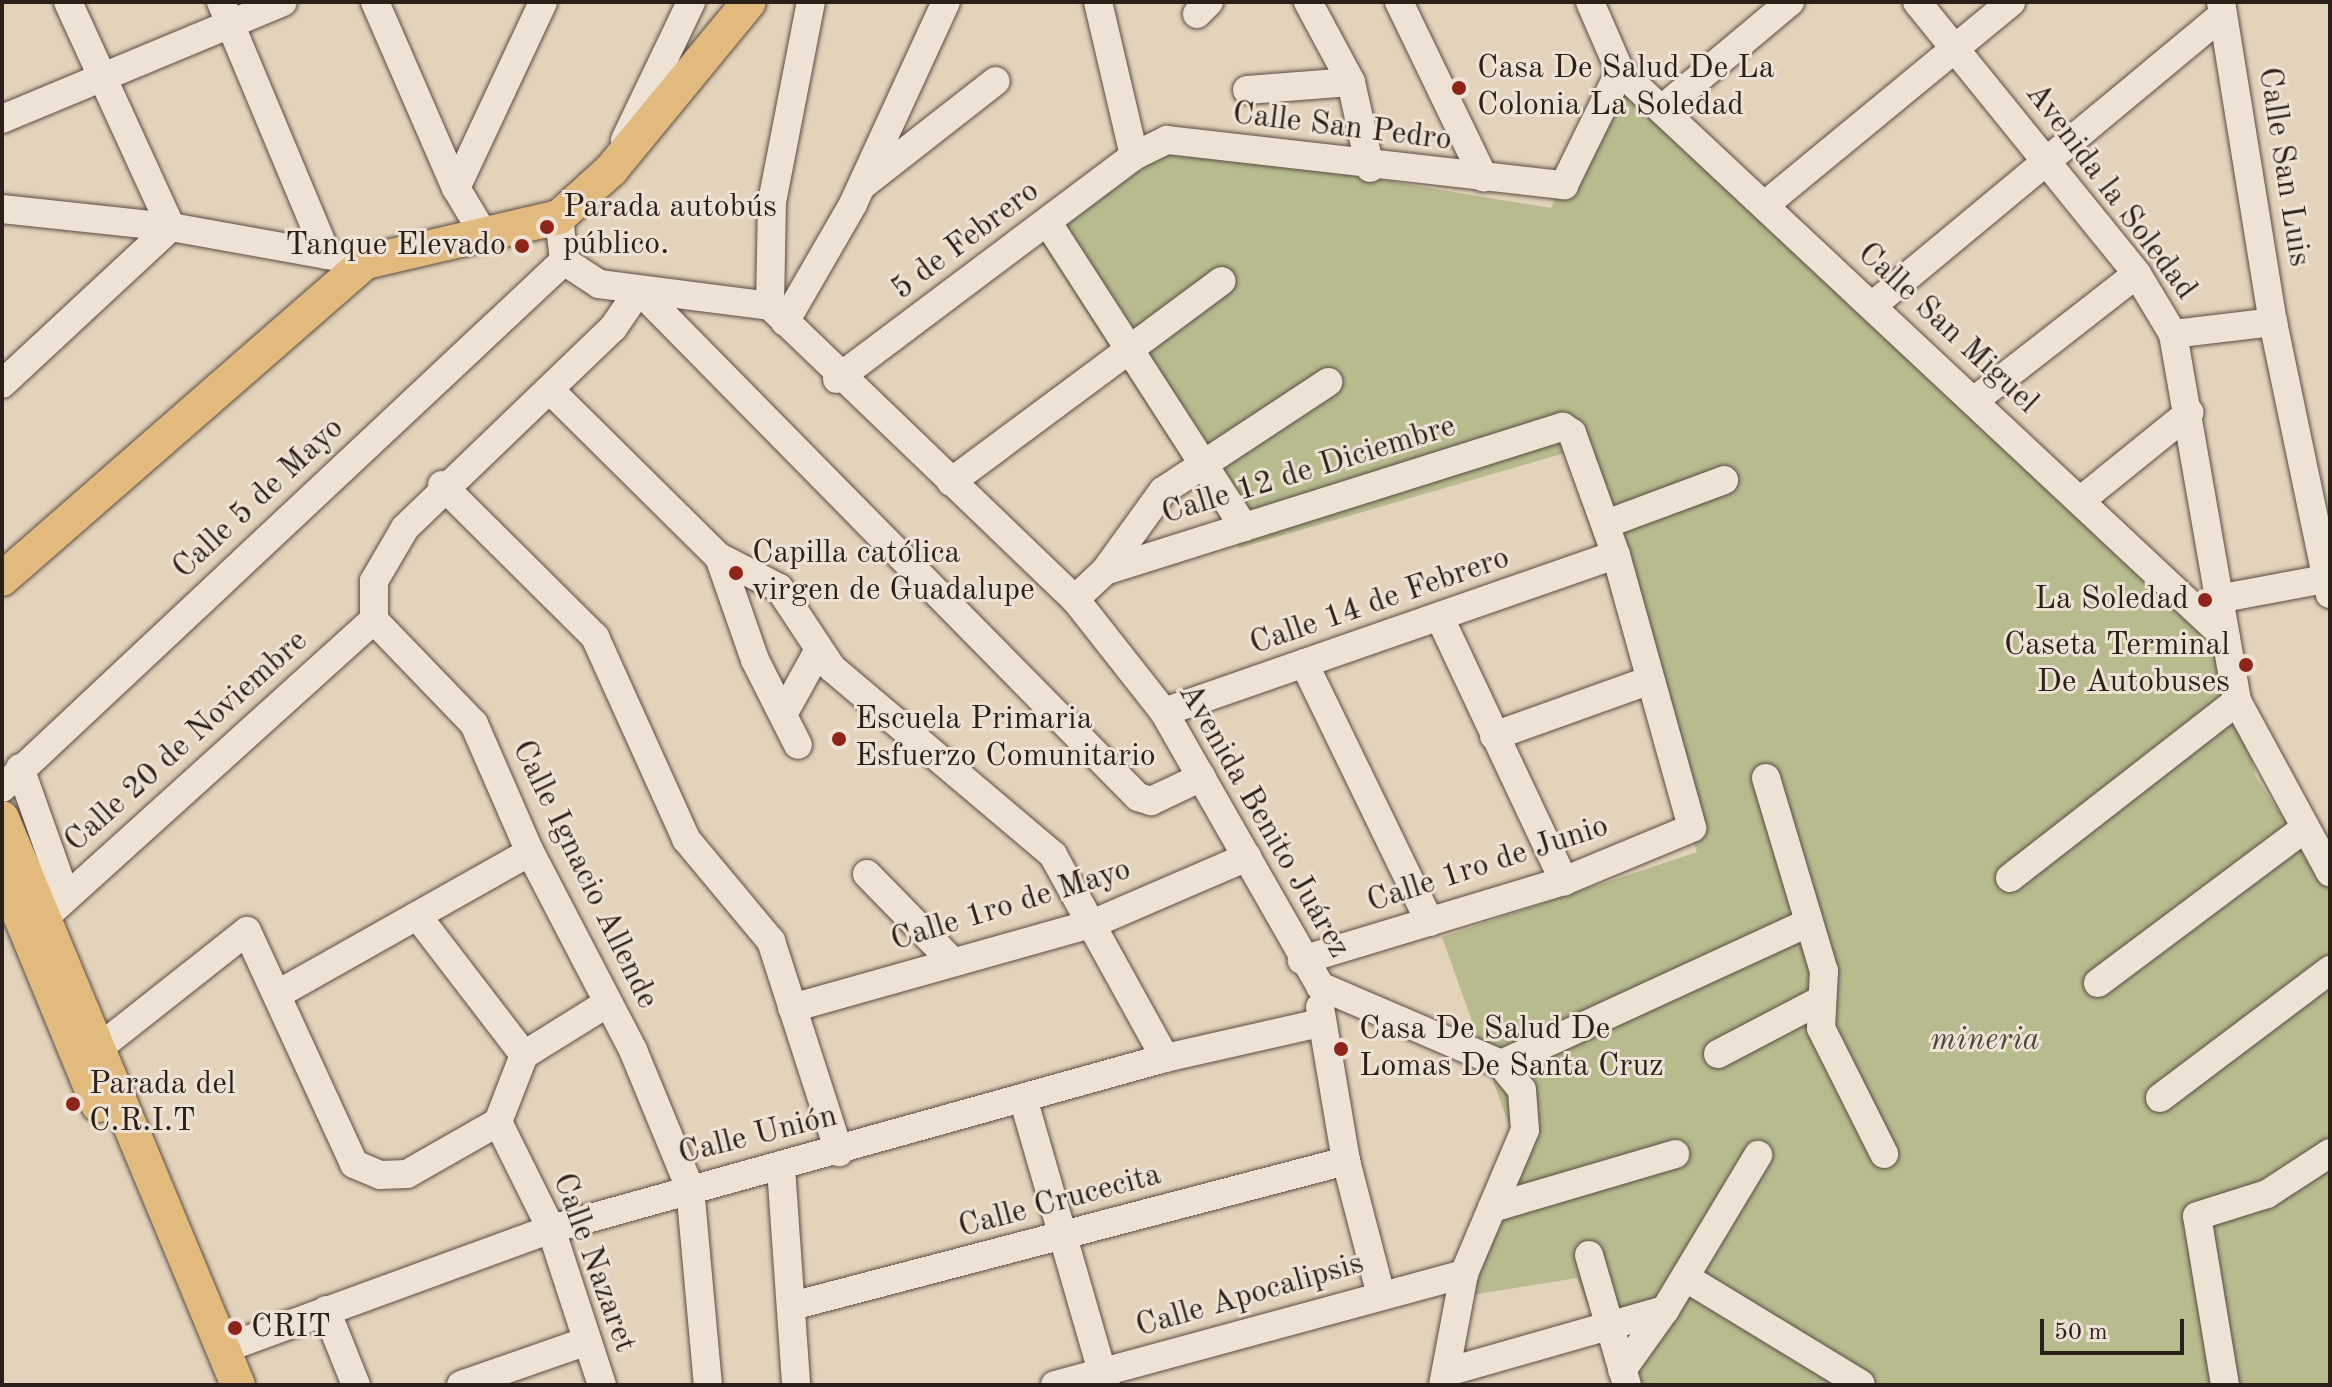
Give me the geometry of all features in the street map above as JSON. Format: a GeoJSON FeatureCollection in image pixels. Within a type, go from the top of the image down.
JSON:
{"type":"FeatureCollection","features":[{"type":"Feature","properties":{"kind":"main road"},"geometry":{"type":"LineString","coordinates":[[2,579],[366,262],[486,238],[559,217],[611,170],[749,2]]}},
{"type":"Feature","properties":{"kind":"main road"},"geometry":{"type":"LineString","coordinates":[[2,818],[56,906],[100,1047],[238,1385]]}},
{"type":"Feature","properties":{"kind":"main road"},"geometry":{"type":"LineString","coordinates":[[2,872],[217,1385]]}},
{"type":"Feature","properties":{"kind":"street"},"geometry":{"type":"LineString","coordinates":[[68,2],[171,227]]}},
{"type":"Feature","properties":{"kind":"street"},"geometry":{"type":"LineString","coordinates":[[2,119],[101,78],[225,13],[283,2]]}},
{"type":"Feature","properties":{"kind":"street"},"geometry":{"type":"LineString","coordinates":[[375,2],[456,188],[486,238]]}},
{"type":"Feature","properties":{"kind":"street"},"geometry":{"type":"LineString","coordinates":[[456,188],[543,2]]}},
{"type":"Feature","properties":{"kind":"street"},"geometry":{"type":"LineString","coordinates":[[611,170],[691,2]]}},
{"type":"Feature","properties":{"kind":"street"},"geometry":{"type":"LineString","coordinates":[[777,314],[772,202],[811,2]]}},
{"type":"Feature","properties":{"kind":"street"},"geometry":{"type":"LineString","coordinates":[[777,314],[862,185],[946,2]]}},
{"type":"Feature","properties":{"kind":"street"},"geometry":{"type":"LineString","coordinates":[[1098,2],[1134,156]]}},
{"type":"Feature","properties":{"kind":"street"},"geometry":{"type":"LineString","coordinates":[[1308,2],[1351,82],[1370,168]]}},
{"type":"Feature","properties":{"kind":"street"},"geometry":{"type":"LineString","coordinates":[[1399,2],[1484,178]]}},
{"type":"Feature","properties":{"kind":"street"},"geometry":{"type":"LineString","coordinates":[[1590,2],[1620,71]]}},
{"type":"Feature","properties":{"kind":"street"},"geometry":{"type":"LineString","coordinates":[[1662,109],[1790,2]]}},
{"type":"Feature","properties":{"kind":"street","name":"Avenida la Soledad"},"geometry":{"type":"LineString","coordinates":[[1917,2],[2048,160],[2137,274],[2173,334],[2223,598],[2226,638],[2237,701],[2330,872]]}},
{"type":"Feature","properties":{"kind":"street"},"geometry":{"type":"LineString","coordinates":[[1765,205],[2011,2]]}},
{"type":"Feature","properties":{"kind":"street"},"geometry":{"type":"LineString","coordinates":[[1872,306],[2048,160],[2222,9]]}},
{"type":"Feature","properties":{"kind":"street","name":"Calle San Luis"},"geometry":{"type":"LineString","coordinates":[[2222,9],[2273,322],[2329,583]]}},
{"type":"Feature","properties":{"kind":"street"},"geometry":{"type":"LineString","coordinates":[[225,13],[327,255]]}},
{"type":"Feature","properties":{"kind":"street","name":"Calle San Pedro"},"geometry":{"type":"LineString","coordinates":[[1134,156],[1167,140],[1370,168],[1564,185],[1620,71]]}},
{"type":"Feature","properties":{"kind":"street","name":"Calle San Miguel"},"geometry":{"type":"LineString","coordinates":[[1620,71],[2226,638]]}},
{"type":"Feature","properties":{"kind":"street"},"geometry":{"type":"LineString","coordinates":[[862,185],[996,81]]}},
{"type":"Feature","properties":{"kind":"street"},"geometry":{"type":"LineString","coordinates":[[1247,90],[1351,82]]}},
{"type":"Feature","properties":{"kind":"street","name":"5 de Febrero"},"geometry":{"type":"LineString","coordinates":[[837,379],[1134,156]]}},
{"type":"Feature","properties":{"kind":"street"},"geometry":{"type":"LineString","coordinates":[[2,209],[171,227],[366,262]]}},
{"type":"Feature","properties":{"kind":"street"},"geometry":{"type":"LineString","coordinates":[[559,217],[564,261],[599,284],[777,314]]}},
{"type":"Feature","properties":{"kind":"street"},"geometry":{"type":"LineString","coordinates":[[1048,223],[1244,527]]}},
{"type":"Feature","properties":{"kind":"street"},"geometry":{"type":"LineString","coordinates":[[2,384],[171,227]]}},
{"type":"Feature","properties":{"kind":"street","name":"Calle 5 de Mayo"},"geometry":{"type":"LineString","coordinates":[[11,778],[564,261]]}},
{"type":"Feature","properties":{"kind":"street"},"geometry":{"type":"LineString","coordinates":[[1975,400],[2137,274]]}},
{"type":"Feature","properties":{"kind":"street"},"geometry":{"type":"LineString","coordinates":[[951,482],[1128,346],[1222,281]]}},
{"type":"Feature","properties":{"kind":"street"},"geometry":{"type":"LineString","coordinates":[[374,620],[374,581],[405,528],[442,485],[550,390],[613,328],[639,290]]}},
{"type":"Feature","properties":{"kind":"street"},"geometry":{"type":"LineString","coordinates":[[639,290],[1138,797],[1151,801],[1202,777]]}},
{"type":"Feature","properties":{"kind":"street","name":"Avenida Benito Juárez"},"geometry":{"type":"LineString","coordinates":[[777,314],[837,379],[1075,599],[1164,712],[1302,960],[1320,986],[1501,1064]]}},
{"type":"Feature","properties":{"kind":"street"},"geometry":{"type":"LineString","coordinates":[[2173,334],[2273,322]]}},
{"type":"Feature","properties":{"kind":"street"},"geometry":{"type":"LineString","coordinates":[[1105,571],[1145,509],[1202,463],[1328,382]]}},
{"type":"Feature","properties":{"kind":"street"},"geometry":{"type":"LineString","coordinates":[[550,390],[719,557],[779,588],[802,614],[817,653],[1053,855],[1094,923],[1165,1058]]}},
{"type":"Feature","properties":{"kind":"street"},"geometry":{"type":"LineString","coordinates":[[2080,501],[2190,412]]}},
{"type":"Feature","properties":{"kind":"street","name":"Calle 12 de Diciembre"},"geometry":{"type":"LineString","coordinates":[[1075,599],[1105,571],[1563,427],[1572,433],[1606,524]]}},
{"type":"Feature","properties":{"kind":"street"},"geometry":{"type":"LineString","coordinates":[[1494,736],[1650,680],[1606,524],[1724,480]]}},
{"type":"Feature","properties":{"kind":"street"},"geometry":{"type":"LineString","coordinates":[[442,485],[595,637],[686,839],[771,941],[839,1152]]}},
{"type":"Feature","properties":{"kind":"street","name":"Calle 14 de Febrero"},"geometry":{"type":"LineString","coordinates":[[1164,712],[1441,620],[1616,555]]}},
{"type":"Feature","properties":{"kind":"street"},"geometry":{"type":"LineString","coordinates":[[719,557],[755,660],[785,711],[798,745]]}},
{"type":"Feature","properties":{"kind":"street"},"geometry":{"type":"LineString","coordinates":[[2223,598],[2329,583]]}},
{"type":"Feature","properties":{"kind":"street","name":"Calle Ignacio Allende"},"geometry":{"type":"LineString","coordinates":[[374,620],[474,724],[530,852],[606,1004],[690,1188],[708,1385]]}},
{"type":"Feature","properties":{"kind":"street","name":"Calle 20 de Noviembre"},"geometry":{"type":"LineString","coordinates":[[56,906],[374,620]]}},
{"type":"Feature","properties":{"kind":"street"},"geometry":{"type":"LineString","coordinates":[[1441,620],[1564,881]]}},
{"type":"Feature","properties":{"kind":"street"},"geometry":{"type":"LineString","coordinates":[[785,711],[817,653]]}},
{"type":"Feature","properties":{"kind":"street"},"geometry":{"type":"LineString","coordinates":[[1304,663],[1430,922]]}},
{"type":"Feature","properties":{"kind":"street","name":"Calle 1ro de Junio"},"geometry":{"type":"LineString","coordinates":[[1302,960],[1564,881],[1692,828],[1650,680]]}},
{"type":"Feature","properties":{"kind":"street"},"geometry":{"type":"LineString","coordinates":[[2010,878],[2237,701]]}},
{"type":"Feature","properties":{"kind":"street"},"geometry":{"type":"LineString","coordinates":[[11,778],[56,906]]}},
{"type":"Feature","properties":{"kind":"street"},"geometry":{"type":"LineString","coordinates":[[1766,778],[1806,924],[1824,971],[1821,1028],[1884,1154]]}},
{"type":"Feature","properties":{"kind":"street"},"geometry":{"type":"LineString","coordinates":[[2098,983],[2304,829]]}},
{"type":"Feature","properties":{"kind":"street"},"geometry":{"type":"LineString","coordinates":[[278,994],[380,942],[530,852]]}},
{"type":"Feature","properties":{"kind":"street","name":"Calle 1ro de Mayo"},"geometry":{"type":"LineString","coordinates":[[792,1008],[1094,923],[1247,857]]}},
{"type":"Feature","properties":{"kind":"street"},"geometry":{"type":"LineString","coordinates":[[867,874],[953,962]]}},
{"type":"Feature","properties":{"kind":"street"},"geometry":{"type":"LineString","coordinates":[[419,918],[524,1055]]}},
{"type":"Feature","properties":{"kind":"street"},"geometry":{"type":"LineString","coordinates":[[1665,1310],[1610,1330],[1445,1378],[1464,1274],[1525,1130],[1522,1090],[1501,1064],[1806,924]]}},
{"type":"Feature","properties":{"kind":"street"},"geometry":{"type":"LineString","coordinates":[[100,1047],[247,931],[354,1164],[380,1175],[407,1174],[498,1122],[524,1055],[606,1004]]}},
{"type":"Feature","properties":{"kind":"street"},"geometry":{"type":"LineString","coordinates":[[2160,1098],[2330,970]]}},
{"type":"Feature","properties":{"kind":"street"},"geometry":{"type":"LineString","coordinates":[[1320,986],[1320,1023],[1346,1161],[1381,1295]]}},
{"type":"Feature","properties":{"kind":"street"},"geometry":{"type":"LineString","coordinates":[[1718,1054],[1821,1000]]}},
{"type":"Feature","properties":{"kind":"street","name":"Calle Unión"},"geometry":{"type":"LineString","coordinates":[[223,1349],[551,1229],[690,1188],[839,1152],[1165,1058],[1320,1023]]}},
{"type":"Feature","properties":{"kind":"street"},"geometry":{"type":"LineString","coordinates":[[1023,1098],[1104,1379]]}},
{"type":"Feature","properties":{"kind":"street","name":"Calle Nazaret"},"geometry":{"type":"LineString","coordinates":[[498,1122],[551,1229],[602,1385]]}},
{"type":"Feature","properties":{"kind":"street"},"geometry":{"type":"LineString","coordinates":[[2225,1385],[2197,1216],[2267,1194],[2330,1153]]}},
{"type":"Feature","properties":{"kind":"street"},"geometry":{"type":"LineString","coordinates":[[1492,1208],[1675,1154]]}},
{"type":"Feature","properties":{"kind":"street"},"geometry":{"type":"LineString","coordinates":[[1624,1378],[1665,1310],[1688,1279],[1758,1155]]}},
{"type":"Feature","properties":{"kind":"street","name":"Calle Crucecita"},"geometry":{"type":"LineString","coordinates":[[792,1306],[1346,1161]]}},
{"type":"Feature","properties":{"kind":"street"},"geometry":{"type":"LineString","coordinates":[[781,1168],[796,1385]]}},
{"type":"Feature","properties":{"kind":"street"},"geometry":{"type":"LineString","coordinates":[[1589,1255],[1624,1378]]}},
{"type":"Feature","properties":{"kind":"street","name":"Calle Apocalipsis"},"geometry":{"type":"LineString","coordinates":[[1055,1385],[1104,1379],[1381,1295],[1464,1274]]}},
{"type":"Feature","properties":{"kind":"street"},"geometry":{"type":"LineString","coordinates":[[1688,1279],[1861,1384]]}},
{"type":"Feature","properties":{"kind":"street"},"geometry":{"type":"LineString","coordinates":[[326,1310],[356,1385]]}},
{"type":"Feature","properties":{"kind":"street"},"geometry":{"type":"LineString","coordinates":[[461,1385],[587,1341]]}},
{"type":"Feature","properties":{"kind":"green space","name":"mineria"},"geometry":{"type":"Polygon","coordinates":[[[1607,77],[2227,659],[2256,777],[2330,887],[2330,1385],[1620,1385],[1577,1278],[1458,1297],[1520,1156],[1442,937],[1697,852],[1565,453],[1239,548],[1041,242],[1168,145],[1551,208],[1607,77]]]}},
{"type":"Feature","properties":{"kind":"place","name":"Casa De Salud De La Colonia La Soledad"},"geometry":{"type":"Point","coordinates":[1459,88]}},
{"type":"Feature","properties":{"kind":"place","name":"Parada autobús público."},"geometry":{"type":"Point","coordinates":[547,227]}},
{"type":"Feature","properties":{"kind":"place","name":"Tanque Elevado"},"geometry":{"type":"Point","coordinates":[522,246]}},
{"type":"Feature","properties":{"kind":"place","name":"Capilla católica virgen de Guadalupe"},"geometry":{"type":"Point","coordinates":[736,573]}},
{"type":"Feature","properties":{"kind":"place","name":"La Soledad"},"geometry":{"type":"Point","coordinates":[2205,600]}},
{"type":"Feature","properties":{"kind":"place","name":"Caseta Terminal De Autobuses"},"geometry":{"type":"Point","coordinates":[2246,665]}},
{"type":"Feature","properties":{"kind":"place","name":"Escuela Primaria Esfuerzo Comunitario"},"geometry":{"type":"Point","coordinates":[839,739]}},
{"type":"Feature","properties":{"kind":"place","name":"Casa De Salud De Lomas De Santa Cruz"},"geometry":{"type":"Point","coordinates":[1341,1049]}},
{"type":"Feature","properties":{"kind":"place","name":"Parada del C.R.I.T"},"geometry":{"type":"Point","coordinates":[73,1104]}},
{"type":"Feature","properties":{"kind":"place","name":"CRIT"},"geometry":{"type":"Point","coordinates":[235,1328]}}]}
